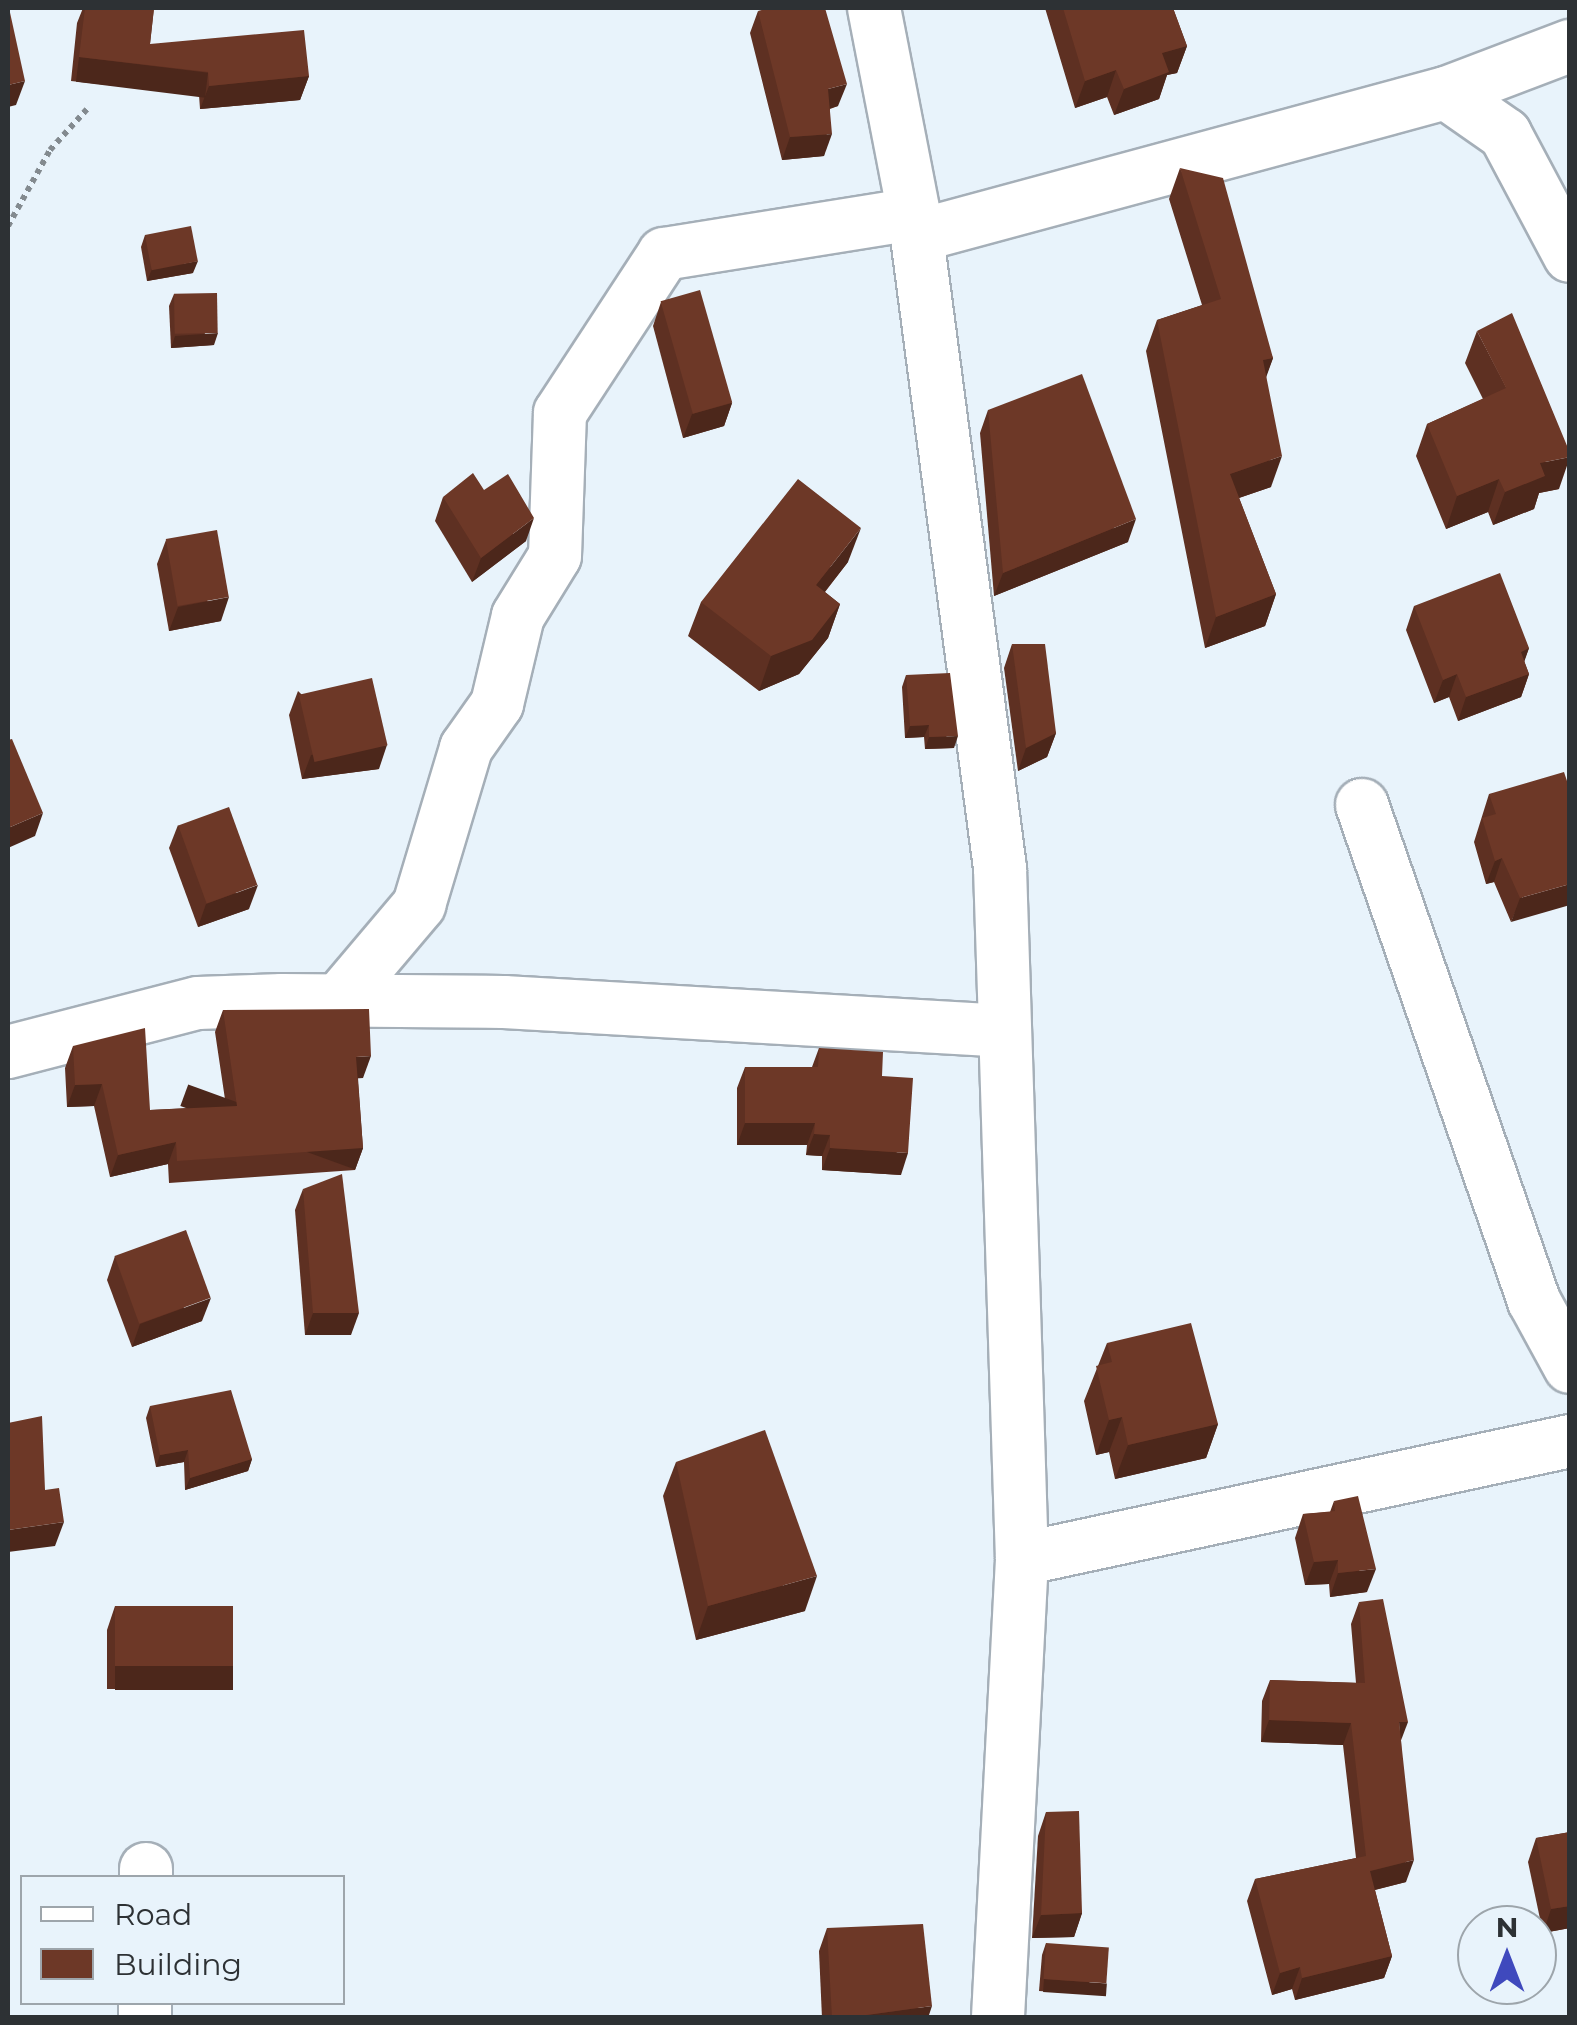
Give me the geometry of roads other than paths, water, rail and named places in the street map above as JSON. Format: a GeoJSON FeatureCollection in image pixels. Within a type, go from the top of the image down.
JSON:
{"type":"FeatureCollection","features":[{"type":"Feature","properties":{"kind":"street"},"geometry":{"type":"LineString","coordinates":[[874,8],[916,225],[1000,868],[1022,1559],[998,2018]]}},
{"type":"Feature","properties":{"kind":"street"},"geometry":{"type":"LineString","coordinates":[[338,1001],[419,905],[466,748],[497,704],[518,616],[555,556],[560,413],[664,254],[916,225],[1446,92],[1570,46]]}},
{"type":"Feature","properties":{"kind":"street"},"geometry":{"type":"LineString","coordinates":[[1446,92],[1504,134],[1570,256]]}},
{"type":"Feature","properties":{"kind":"street"},"geometry":{"type":"LineString","coordinates":[[1362,805],[1534,1301],[1570,1367]]}},
{"type":"Feature","properties":{"kind":"street"},"geometry":{"type":"LineString","coordinates":[[8,1052],[198,1004],[338,1001],[1003,1031]]}},
{"type":"Feature","properties":{"kind":"street"},"geometry":{"type":"LineString","coordinates":[[1022,1559],[1570,1441]]}}]}
